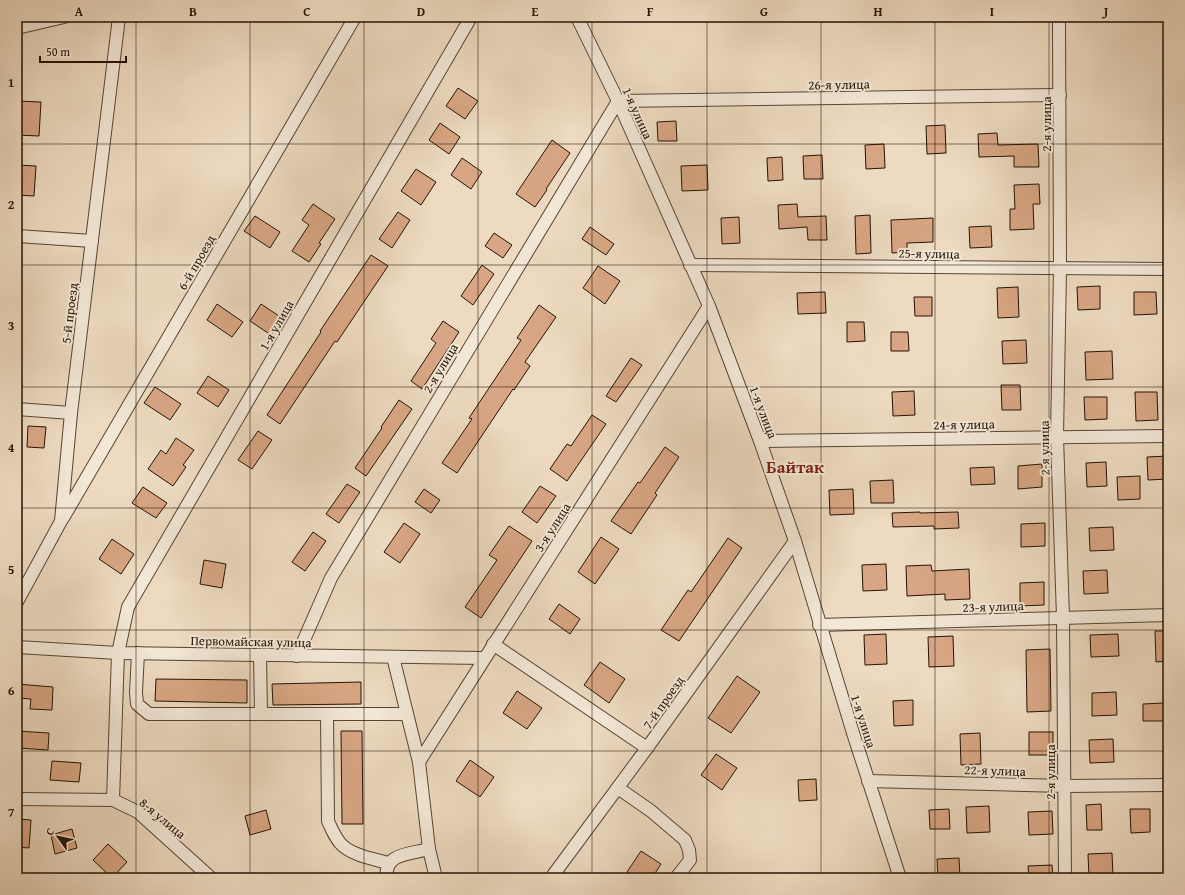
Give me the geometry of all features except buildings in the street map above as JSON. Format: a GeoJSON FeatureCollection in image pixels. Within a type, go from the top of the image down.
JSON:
{"type":"FeatureCollection","features":[{"type":"Feature","properties":{"kind":"street"},"geometry":{"type":"LineString","coordinates":[[17,28],[64,17]]}},
{"type":"Feature","properties":{"kind":"street","name":"5-й проезд"},"geometry":{"type":"LineString","coordinates":[[17,602],[61,521],[71,413],[118,17]]}},
{"type":"Feature","properties":{"kind":"street","name":"6-й проезд"},"geometry":{"type":"LineString","coordinates":[[61,521],[355,17]]}},
{"type":"Feature","properties":{"kind":"street","name":"1-я улица"},"geometry":{"type":"LineString","coordinates":[[113,800],[118,653],[128,607],[471,17]]}},
{"type":"Feature","properties":{"kind":"street","name":"1-я улица"},"geometry":{"type":"LineString","coordinates":[[577,17],[618,101],[709,306],[760,441],[794,541],[868,781],[900,878]]}},
{"type":"Feature","properties":{"kind":"street","name":"2-я улица"},"geometry":{"type":"LineString","coordinates":[[1059,17],[1060,269],[1057,437],[1064,617],[1065,878]]}},
{"type":"Feature","properties":{"kind":"street","name":"26-я улица"},"geometry":{"type":"LineString","coordinates":[[618,101],[1060,96]]}},
{"type":"Feature","properties":{"kind":"street","name":"2-я улица"},"geometry":{"type":"LineString","coordinates":[[297,656],[331,578],[618,101]]}},
{"type":"Feature","properties":{"kind":"street"},"geometry":{"type":"LineString","coordinates":[[17,236],[92,241]]}},
{"type":"Feature","properties":{"kind":"street","name":"25-я улица"},"geometry":{"type":"LineString","coordinates":[[690,265],[1168,269]]}},
{"type":"Feature","properties":{"kind":"street","name":"3-я улица"},"geometry":{"type":"LineString","coordinates":[[419,762],[709,306]]}},
{"type":"Feature","properties":{"kind":"street"},"geometry":{"type":"LineString","coordinates":[[17,409],[71,413]]}},
{"type":"Feature","properties":{"kind":"street","name":"24-я улица"},"geometry":{"type":"LineString","coordinates":[[760,441],[1168,436]]}},
{"type":"Feature","properties":{"kind":"street","name":"7-й проезд"},"geometry":{"type":"LineString","coordinates":[[551,878],[647,748],[794,541]]}},
{"type":"Feature","properties":{"kind":"street","name":"23-я улица"},"geometry":{"type":"LineString","coordinates":[[819,625],[1168,615]]}},
{"type":"Feature","properties":{"kind":"street"},"geometry":{"type":"LineString","coordinates":[[493,644],[647,748]]}},
{"type":"Feature","properties":{"kind":"street","name":"Первомайская улица"},"geometry":{"type":"LineString","coordinates":[[17,647],[118,653],[484,658]]}},
{"type":"Feature","properties":{"kind":"street"},"geometry":{"type":"LineString","coordinates":[[138,653],[136,692],[137,704],[149,714],[407,714]]}},
{"type":"Feature","properties":{"kind":"street"},"geometry":{"type":"LineString","coordinates":[[260,655],[260,714]]}},
{"type":"Feature","properties":{"kind":"street"},"geometry":{"type":"LineString","coordinates":[[393,657],[419,762],[429,849],[436,878]]}},
{"type":"Feature","properties":{"kind":"street"},"geometry":{"type":"LineString","coordinates":[[327,714],[328,821],[334,834],[343,846],[359,854],[388,863]]}},
{"type":"Feature","properties":{"kind":"street","name":"22-я улица"},"geometry":{"type":"LineString","coordinates":[[868,781],[1064,786],[1168,785]]}},
{"type":"Feature","properties":{"kind":"street"},"geometry":{"type":"LineString","coordinates":[[618,788],[651,811],[684,840],[689,850],[690,860],[676,878]]}},
{"type":"Feature","properties":{"kind":"street","name":"8-я улица"},"geometry":{"type":"LineString","coordinates":[[17,799],[113,800],[138,812],[211,878]]}},
{"type":"Feature","properties":{"kind":"street"},"geometry":{"type":"LineString","coordinates":[[387,878],[386,870],[388,863],[395,857],[429,849]]}},
{"type":"Feature","properties":{"kind":"district","name":"Байтак"},"geometry":{"type":"Point","coordinates":[795,467]}}]}
